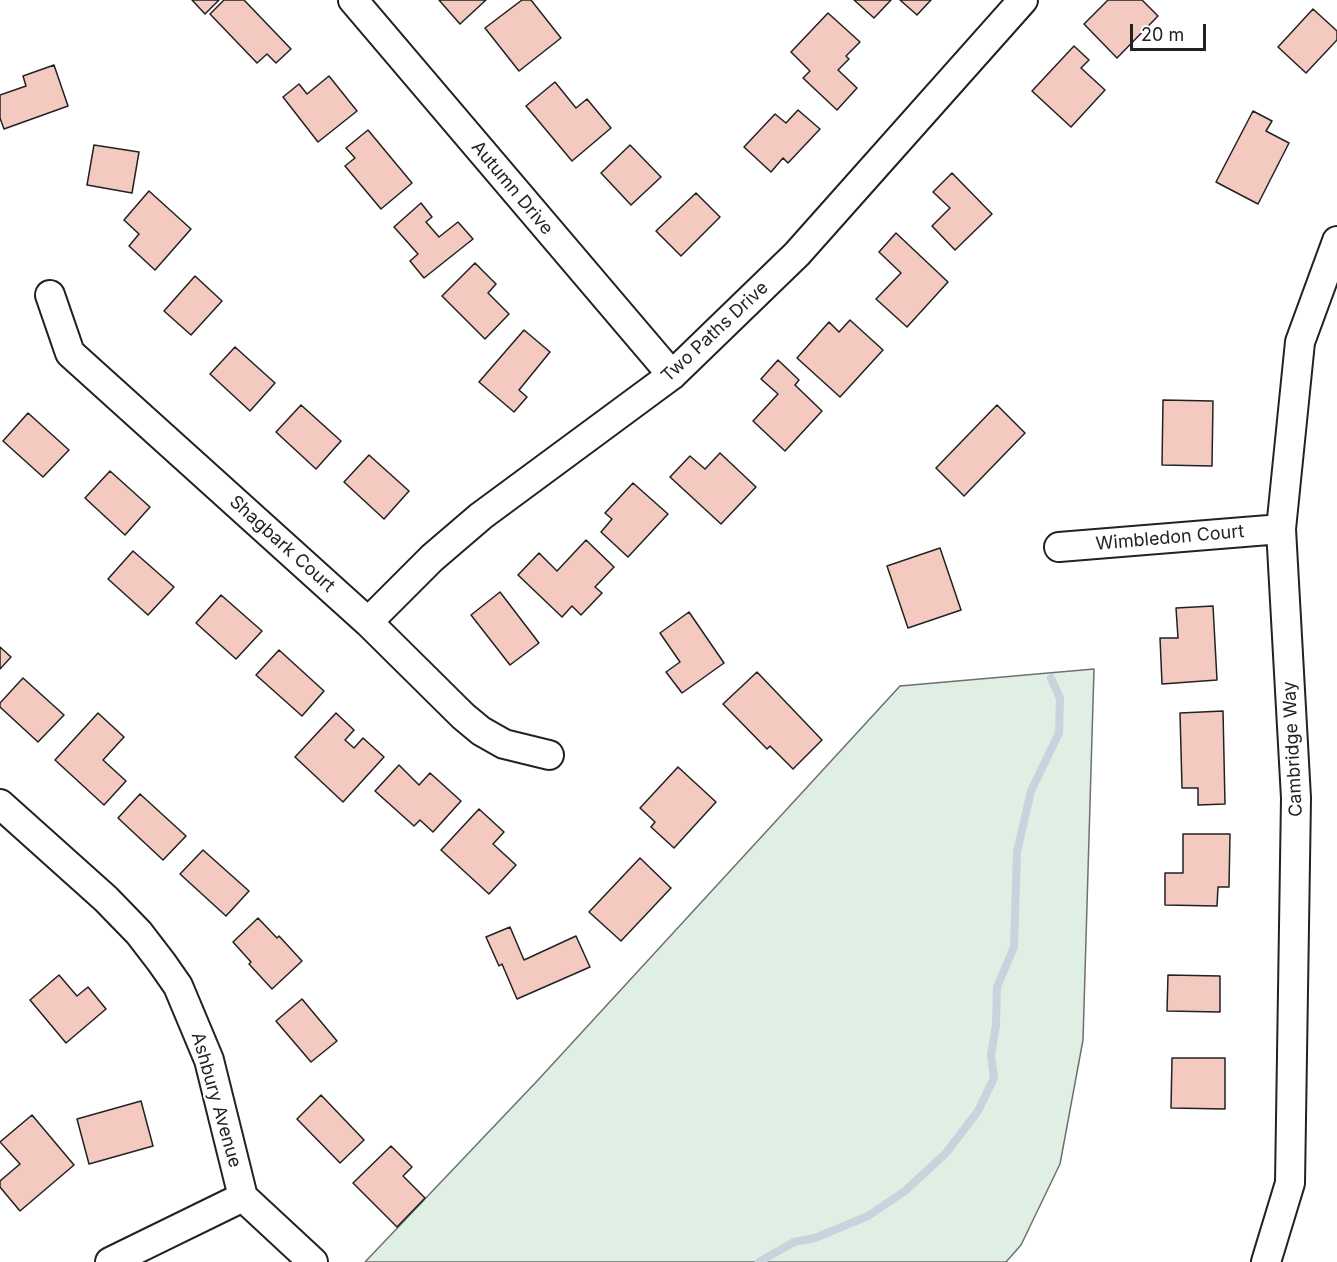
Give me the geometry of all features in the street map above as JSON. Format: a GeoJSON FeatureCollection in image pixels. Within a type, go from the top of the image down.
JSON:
{"type":"FeatureCollection","features":[{"type":"Feature","properties":{"kind":"street","name":"Autumn Drive"},"geometry":{"type":"LineString","coordinates":[[353,0],[672,375]]}},
{"type":"Feature","properties":{"kind":"street","name":"Two Paths Drive"},"geometry":{"type":"LineString","coordinates":[[368,622],[432,558],[481,516],[672,375],[797,254],[1023,0]]}},
{"type":"Feature","properties":{"kind":"street","name":"Cambridge Way"},"geometry":{"type":"LineString","coordinates":[[1266,1262],[1290,1183],[1296,798],[1281,529],[1300,342],[1337,241]]}},
{"type":"Feature","properties":{"kind":"street","name":"Shagbark Court"},"geometry":{"type":"LineString","coordinates":[[50,295],[70,352],[368,622],[463,716],[481,731],[504,744],[549,755]]}},
{"type":"Feature","properties":{"kind":"street","name":"Wimbledon Court"},"geometry":{"type":"LineString","coordinates":[[1059,547],[1281,529]]}},
{"type":"Feature","properties":{"kind":"street","name":"Ashbury Avenue"},"geometry":{"type":"LineString","coordinates":[[0,804],[106,899],[139,933],[178,986],[209,1060],[243,1197]]}},
{"type":"Feature","properties":{"kind":"street"},"geometry":{"type":"LineString","coordinates":[[110,1262],[243,1197],[312,1262]]}},
{"type":"Feature","properties":{"kind":"green space"},"geometry":{"type":"Polygon","coordinates":[[[1094,669],[1083,1040],[1060,1164],[1021,1245],[1006,1262],[365,1262],[538,1080],[900,686],[1094,669]]]}},
{"type":"Feature","properties":{"kind":"building"},"geometry":{"type":"Polygon","coordinates":[[[192,0],[219,0],[205,14],[192,0]]]}},
{"type":"Feature","properties":{"kind":"building"},"geometry":{"type":"Polygon","coordinates":[[[224,0],[244,0],[291,49],[276,63],[267,54],[257,63],[210,14],[224,0]]]}},
{"type":"Feature","properties":{"kind":"building"},"geometry":{"type":"Polygon","coordinates":[[[439,0],[486,0],[460,24],[439,0]]]}},
{"type":"Feature","properties":{"kind":"building"},"geometry":{"type":"Polygon","coordinates":[[[522,0],[531,0],[561,38],[519,71],[485,28],[522,0]]]}},
{"type":"Feature","properties":{"kind":"building"},"geometry":{"type":"Polygon","coordinates":[[[854,0],[891,0],[874,18],[854,0]]]}},
{"type":"Feature","properties":{"kind":"building"},"geometry":{"type":"Polygon","coordinates":[[[900,0],[931,0],[917,15],[900,0]]]}},
{"type":"Feature","properties":{"kind":"building"},"geometry":{"type":"Polygon","coordinates":[[[1108,0],[1142,0],[1158,16],[1117,58],[1084,24],[1108,0]]]}},
{"type":"Feature","properties":{"kind":"building"},"geometry":{"type":"Polygon","coordinates":[[[1313,9],[1337,31],[1337,40],[1306,73],[1278,47],[1313,9]]]}},
{"type":"Feature","properties":{"kind":"building"},"geometry":{"type":"Polygon","coordinates":[[[828,13],[860,42],[846,56],[849,59],[838,70],[857,88],[837,110],[803,78],[810,71],[791,52],[828,13]]]}},
{"type":"Feature","properties":{"kind":"building"},"geometry":{"type":"Polygon","coordinates":[[[1074,46],[1089,60],[1081,68],[1105,90],[1071,127],[1032,91],[1074,46]]]}},
{"type":"Feature","properties":{"kind":"building"},"geometry":{"type":"Polygon","coordinates":[[[54,65],[68,106],[4,129],[0,118],[0,95],[26,86],[23,76],[54,65]]]}},
{"type":"Feature","properties":{"kind":"building"},"geometry":{"type":"Polygon","coordinates":[[[329,76],[357,111],[318,142],[283,97],[299,84],[307,94],[329,76]]]}},
{"type":"Feature","properties":{"kind":"building"},"geometry":{"type":"Polygon","coordinates":[[[555,82],[576,108],[587,99],[611,128],[572,161],[526,106],[555,82]]]}},
{"type":"Feature","properties":{"kind":"building"},"geometry":{"type":"Polygon","coordinates":[[[798,110],[820,129],[788,163],[783,158],[771,172],[744,147],[775,114],[786,123],[798,110]]]}},
{"type":"Feature","properties":{"kind":"building"},"geometry":{"type":"Polygon","coordinates":[[[1253,111],[1272,121],[1266,131],[1289,143],[1258,204],[1216,182],[1253,111]]]}},
{"type":"Feature","properties":{"kind":"building"},"geometry":{"type":"Polygon","coordinates":[[[368,130],[412,183],[381,209],[345,166],[355,158],[346,148],[368,130]]]}},
{"type":"Feature","properties":{"kind":"building"},"geometry":{"type":"Polygon","coordinates":[[[94,145],[139,152],[132,193],[87,185],[94,145]]]}},
{"type":"Feature","properties":{"kind":"building"},"geometry":{"type":"Polygon","coordinates":[[[630,145],[661,177],[631,205],[601,173],[630,145]]]}},
{"type":"Feature","properties":{"kind":"building"},"geometry":{"type":"Polygon","coordinates":[[[952,173],[992,214],[955,250],[932,226],[950,208],[933,192],[952,173]]]}},
{"type":"Feature","properties":{"kind":"building"},"geometry":{"type":"Polygon","coordinates":[[[149,191],[191,229],[155,270],[129,246],[139,234],[124,220],[149,191]]]}},
{"type":"Feature","properties":{"kind":"building"},"geometry":{"type":"Polygon","coordinates":[[[696,193],[720,217],[681,256],[656,231],[696,193]]]}},
{"type":"Feature","properties":{"kind":"building"},"geometry":{"type":"Polygon","coordinates":[[[421,203],[432,217],[426,222],[439,237],[458,222],[473,239],[424,278],[410,261],[418,254],[394,227],[421,203]]]}},
{"type":"Feature","properties":{"kind":"building"},"geometry":{"type":"Polygon","coordinates":[[[896,233],[948,282],[907,327],[876,299],[901,273],[879,252],[896,233]]]}},
{"type":"Feature","properties":{"kind":"building"},"geometry":{"type":"Polygon","coordinates":[[[475,263],[496,284],[488,293],[509,314],[485,339],[442,296],[475,263]]]}},
{"type":"Feature","properties":{"kind":"building"},"geometry":{"type":"Polygon","coordinates":[[[195,276],[222,301],[191,335],[164,311],[195,276]]]}},
{"type":"Feature","properties":{"kind":"building"},"geometry":{"type":"Polygon","coordinates":[[[850,320],[883,350],[840,397],[797,358],[829,322],[839,332],[850,320]]]}},
{"type":"Feature","properties":{"kind":"building"},"geometry":{"type":"Polygon","coordinates":[[[524,330],[550,352],[519,390],[527,397],[514,412],[479,382],[524,330]]]}},
{"type":"Feature","properties":{"kind":"building"},"geometry":{"type":"Polygon","coordinates":[[[235,347],[275,383],[250,411],[210,374],[235,347]]]}},
{"type":"Feature","properties":{"kind":"building"},"geometry":{"type":"Polygon","coordinates":[[[778,360],[799,380],[795,385],[822,411],[785,451],[753,421],[778,394],[761,379],[778,360]]]}},
{"type":"Feature","properties":{"kind":"building"},"geometry":{"type":"Polygon","coordinates":[[[1163,400],[1213,401],[1212,466],[1162,465],[1163,400]]]}},
{"type":"Feature","properties":{"kind":"building"},"geometry":{"type":"Polygon","coordinates":[[[301,405],[341,441],[316,469],[276,432],[301,405]]]}},
{"type":"Feature","properties":{"kind":"building"},"geometry":{"type":"Polygon","coordinates":[[[997,405],[1025,433],[964,496],[936,468],[997,405]]]}},
{"type":"Feature","properties":{"kind":"building"},"geometry":{"type":"Polygon","coordinates":[[[28,413],[69,450],[43,477],[3,441],[28,413]]]}},
{"type":"Feature","properties":{"kind":"building"},"geometry":{"type":"Polygon","coordinates":[[[720,453],[756,487],[721,524],[670,477],[690,456],[705,469],[720,453]]]}},
{"type":"Feature","properties":{"kind":"building"},"geometry":{"type":"Polygon","coordinates":[[[369,455],[409,491],[384,519],[344,482],[369,455]]]}},
{"type":"Feature","properties":{"kind":"building"},"geometry":{"type":"Polygon","coordinates":[[[110,471],[150,507],[125,535],[85,498],[110,471]]]}},
{"type":"Feature","properties":{"kind":"building"},"geometry":{"type":"Polygon","coordinates":[[[633,483],[668,514],[628,557],[601,532],[612,519],[605,513],[633,483]]]}},
{"type":"Feature","properties":{"kind":"building"},"geometry":{"type":"Polygon","coordinates":[[[586,540],[614,567],[595,587],[602,593],[581,615],[572,606],[562,617],[518,575],[539,553],[557,571],[586,540]]]}},
{"type":"Feature","properties":{"kind":"building"},"geometry":{"type":"Polygon","coordinates":[[[940,548],[961,610],[908,628],[887,566],[940,548]]]}},
{"type":"Feature","properties":{"kind":"building"},"geometry":{"type":"Polygon","coordinates":[[[133,551],[174,587],[148,615],[108,579],[133,551]]]}},
{"type":"Feature","properties":{"kind":"building"},"geometry":{"type":"Polygon","coordinates":[[[500,592],[539,643],[510,665],[471,615],[500,592]]]}},
{"type":"Feature","properties":{"kind":"building"},"geometry":{"type":"Polygon","coordinates":[[[221,595],[262,631],[236,659],[196,623],[221,595]]]}},
{"type":"Feature","properties":{"kind":"building"},"geometry":{"type":"Polygon","coordinates":[[[1213,606],[1217,680],[1162,684],[1160,638],[1178,638],[1176,608],[1213,606]]]}},
{"type":"Feature","properties":{"kind":"building"},"geometry":{"type":"Polygon","coordinates":[[[689,612],[724,663],[682,693],[666,672],[680,662],[660,633],[689,612]]]}},
{"type":"Feature","properties":{"kind":"building"},"geometry":{"type":"Polygon","coordinates":[[[0,647],[11,657],[0,669],[0,647]]]}},
{"type":"Feature","properties":{"kind":"building"},"geometry":{"type":"Polygon","coordinates":[[[279,650],[324,691],[302,716],[256,675],[279,650]]]}},
{"type":"Feature","properties":{"kind":"building"},"geometry":{"type":"Polygon","coordinates":[[[757,672],[822,740],[793,769],[770,746],[767,749],[723,704],[757,672]]]}},
{"type":"Feature","properties":{"kind":"building"},"geometry":{"type":"Polygon","coordinates":[[[23,678],[64,715],[38,742],[0,707],[0,703],[23,678]]]}},
{"type":"Feature","properties":{"kind":"building"},"geometry":{"type":"Polygon","coordinates":[[[1223,711],[1225,804],[1198,805],[1198,788],[1182,788],[1180,713],[1223,711]]]}},
{"type":"Feature","properties":{"kind":"building"},"geometry":{"type":"Polygon","coordinates":[[[98,713],[124,737],[103,760],[126,781],[104,805],[55,760],[98,713]]]}},
{"type":"Feature","properties":{"kind":"building"},"geometry":{"type":"Polygon","coordinates":[[[336,713],[354,730],[345,740],[354,748],[363,738],[384,757],[343,802],[295,757],[336,713]]]}},
{"type":"Feature","properties":{"kind":"building"},"geometry":{"type":"Polygon","coordinates":[[[399,765],[419,785],[430,773],[461,801],[433,832],[420,820],[414,826],[375,791],[399,765]]]}},
{"type":"Feature","properties":{"kind":"building"},"geometry":{"type":"Polygon","coordinates":[[[678,767],[716,802],[674,848],[651,827],[655,822],[640,808],[678,767]]]}},
{"type":"Feature","properties":{"kind":"building"},"geometry":{"type":"Polygon","coordinates":[[[140,794],[186,836],[163,860],[118,818],[140,794]]]}},
{"type":"Feature","properties":{"kind":"building"},"geometry":{"type":"Polygon","coordinates":[[[479,809],[504,832],[493,844],[516,865],[489,894],[441,850],[479,809]]]}},
{"type":"Feature","properties":{"kind":"building"},"geometry":{"type":"Polygon","coordinates":[[[1183,834],[1230,834],[1229,887],[1218,887],[1217,906],[1165,905],[1165,873],[1183,873],[1183,834]]]}},
{"type":"Feature","properties":{"kind":"building"},"geometry":{"type":"Polygon","coordinates":[[[203,850],[249,891],[226,916],[180,874],[203,850]]]}},
{"type":"Feature","properties":{"kind":"building"},"geometry":{"type":"Polygon","coordinates":[[[640,858],[671,888],[621,941],[589,912],[640,858]]]}},
{"type":"Feature","properties":{"kind":"building"},"geometry":{"type":"Polygon","coordinates":[[[258,918],[277,938],[279,936],[302,961],[272,989],[233,942],[258,918]]]}},
{"type":"Feature","properties":{"kind":"building"},"geometry":{"type":"Polygon","coordinates":[[[510,927],[524,960],[576,936],[590,967],[517,999],[502,964],[499,966],[486,937],[510,927]]]}},
{"type":"Feature","properties":{"kind":"building"},"geometry":{"type":"Polygon","coordinates":[[[59,975],[77,996],[88,987],[106,1009],[66,1043],[30,1000],[59,975]]]}},
{"type":"Feature","properties":{"kind":"building"},"geometry":{"type":"Polygon","coordinates":[[[1168,975],[1220,976],[1220,1012],[1167,1011],[1168,975]]]}},
{"type":"Feature","properties":{"kind":"building"},"geometry":{"type":"Polygon","coordinates":[[[302,999],[337,1041],[311,1062],[276,1021],[302,999]]]}},
{"type":"Feature","properties":{"kind":"building"},"geometry":{"type":"Polygon","coordinates":[[[1172,1058],[1225,1058],[1225,1109],[1171,1108],[1172,1058]]]}},
{"type":"Feature","properties":{"kind":"building"},"geometry":{"type":"Polygon","coordinates":[[[321,1095],[364,1140],[340,1163],[297,1119],[321,1095]]]}},
{"type":"Feature","properties":{"kind":"building"},"geometry":{"type":"Polygon","coordinates":[[[141,1101],[153,1146],[89,1164],[77,1119],[141,1101]]]}},
{"type":"Feature","properties":{"kind":"building"},"geometry":{"type":"Polygon","coordinates":[[[32,1115],[74,1165],[20,1211],[0,1187],[0,1181],[20,1164],[0,1142],[32,1115]]]}},
{"type":"Feature","properties":{"kind":"building"},"geometry":{"type":"Polygon","coordinates":[[[391,1146],[412,1167],[403,1176],[425,1198],[397,1227],[353,1183],[391,1146]]]}},
{"type":"Feature","properties":{"kind":"waterway"},"geometry":{"type":"LineString","coordinates":[[759,1262],[794,1242],[815,1238],[868,1216],[905,1191],[946,1153],[978,1111],[994,1078],[991,1055],[996,1025],[997,987],[1014,947],[1017,852],[1031,791],[1059,733],[1060,698],[1051,678]]}}]}
